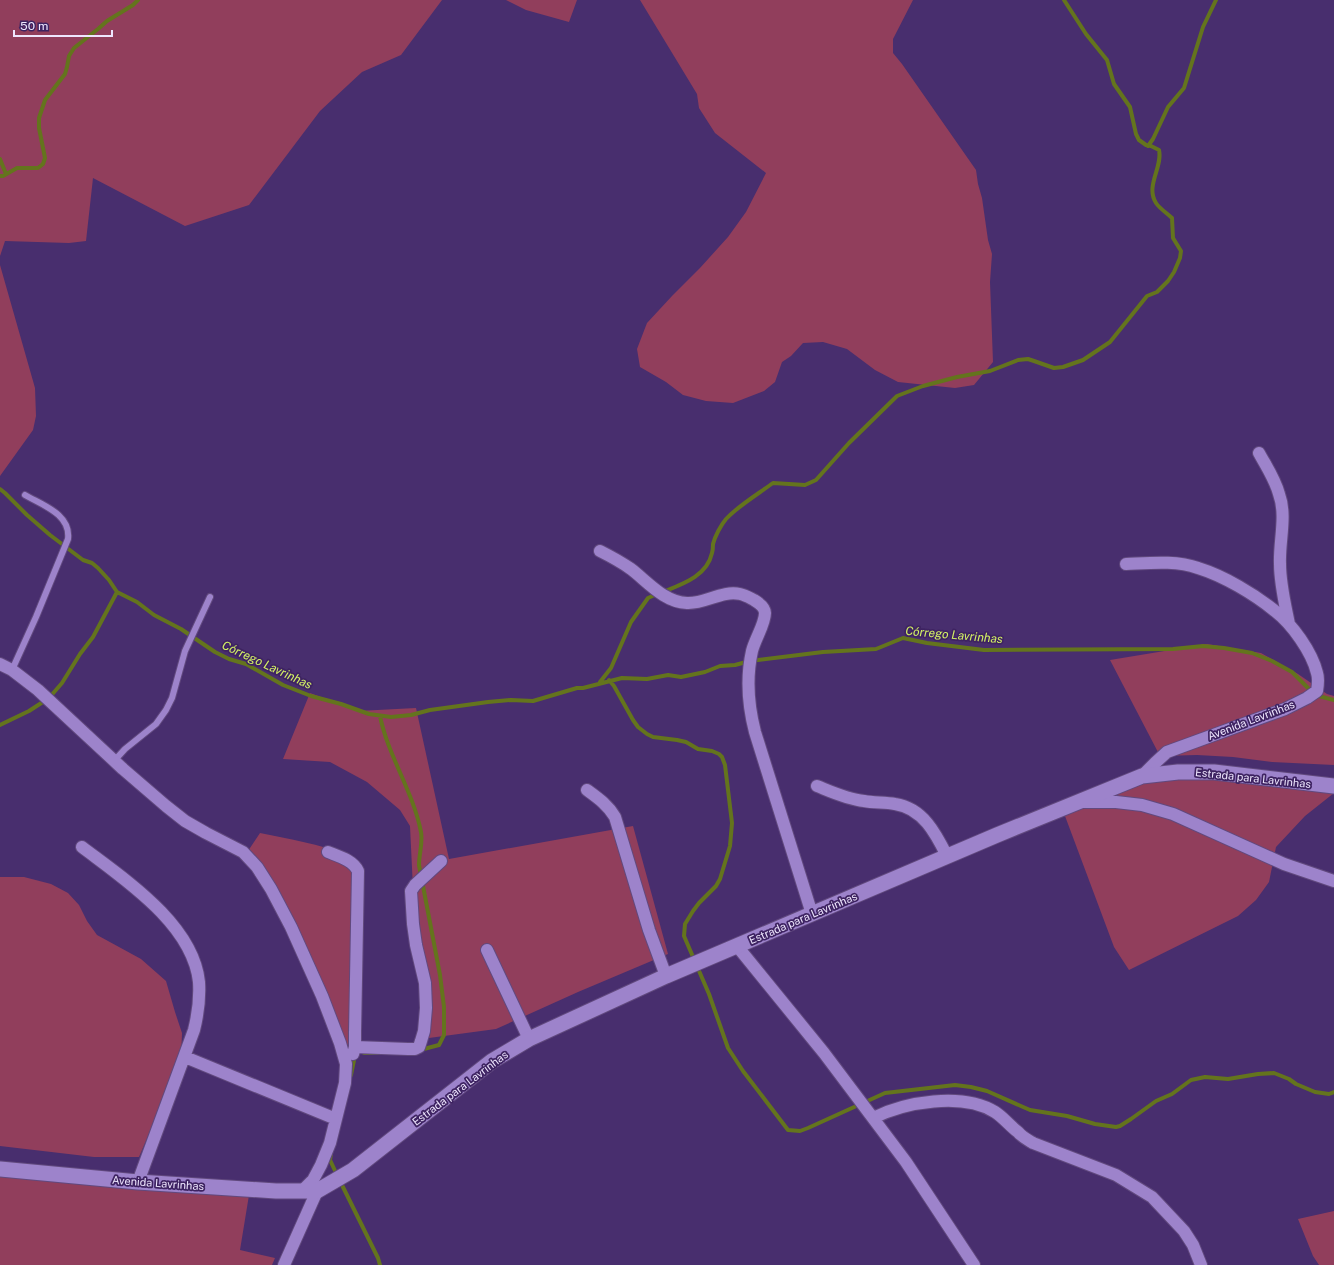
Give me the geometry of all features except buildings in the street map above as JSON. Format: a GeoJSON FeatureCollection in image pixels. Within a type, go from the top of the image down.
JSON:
{"type":"FeatureCollection","features":[{"type":"Feature","properties":{"kind":"street"},"geometry":{"type":"LineString","coordinates":[[1259,453],[1273,477],[1280,494],[1282,506],[1280,563],[1281,587],[1289,624]]}},
{"type":"Feature","properties":{"kind":"street"},"geometry":{"type":"LineString","coordinates":[[600,551],[630,568],[662,595],[671,599],[688,603],[699,602],[732,594],[740,594],[757,601],[762,606],[765,614],[752,650],[749,674],[750,710],[757,739],[812,914]]}},
{"type":"Feature","properties":{"kind":"street"},"geometry":{"type":"LineString","coordinates":[[1126,564],[1174,563],[1197,567],[1220,577],[1258,599],[1276,611],[1289,624]]}},
{"type":"Feature","properties":{"kind":"street","name":"Avenida Lavrinhas"},"geometry":{"type":"LineString","coordinates":[[1142,776],[1167,752],[1285,709],[1317,691],[1318,674],[1313,661],[1306,647],[1289,624]]}},
{"type":"Feature","properties":{"kind":"street"},"geometry":{"type":"LineString","coordinates":[[0,664],[12,670],[38,690],[114,760],[185,821],[243,852],[257,867],[272,889],[304,954],[336,1030],[346,1064],[345,1083],[330,1142],[321,1165],[312,1180],[301,1192]]}},
{"type":"Feature","properties":{"kind":"street","name":"Estrada para Lavrinhas"},"geometry":{"type":"LineString","coordinates":[[317,1192],[352,1170],[492,1061],[529,1039],[666,976],[947,856],[1142,776],[1178,772],[1214,772],[1334,786]]}},
{"type":"Feature","properties":{"kind":"street"},"geometry":{"type":"LineString","coordinates":[[817,786],[852,799],[896,804],[909,808],[930,826],[936,834],[947,856]]}},
{"type":"Feature","properties":{"kind":"street"},"geometry":{"type":"LineString","coordinates":[[587,790],[601,800],[610,809],[615,817],[649,930],[666,976]]}},
{"type":"Feature","properties":{"kind":"street"},"geometry":{"type":"LineString","coordinates":[[1078,802],[1116,802],[1142,805],[1173,814],[1284,864],[1334,881]]}},
{"type":"Feature","properties":{"kind":"street"},"geometry":{"type":"LineString","coordinates":[[82,847],[148,899],[172,924],[187,946],[195,965],[199,981],[197,1017],[185,1057],[138,1182]]}},
{"type":"Feature","properties":{"kind":"street"},"geometry":{"type":"LineString","coordinates":[[328,852],[346,859],[356,867],[358,871],[355,1047],[350,1060],[346,1064]]}},
{"type":"Feature","properties":{"kind":"street"},"geometry":{"type":"LineString","coordinates":[[355,1047],[408,1050],[419,1047],[425,1023],[426,997],[425,983],[414,936],[411,892],[415,884],[440,861]]}},
{"type":"Feature","properties":{"kind":"street"},"geometry":{"type":"LineString","coordinates":[[737,946],[824,1053],[873,1118],[918,1180],[974,1265]]}},
{"type":"Feature","properties":{"kind":"street"},"geometry":{"type":"LineString","coordinates":[[488,950],[529,1039]]}},
{"type":"Feature","properties":{"kind":"street"},"geometry":{"type":"LineString","coordinates":[[185,1057],[336,1118]]}},
{"type":"Feature","properties":{"kind":"street"},"geometry":{"type":"LineString","coordinates":[[873,1118],[897,1108],[920,1103],[966,1101],[981,1105],[996,1112],[1023,1137],[1033,1143],[1116,1175],[1152,1197],[1184,1231],[1193,1245],[1201,1265]]}},
{"type":"Feature","properties":{"kind":"street","name":"Avenida Lavrinhas"},"geometry":{"type":"LineString","coordinates":[[0,1169],[138,1182],[317,1192]]}},
{"type":"Feature","properties":{"kind":"street"},"geometry":{"type":"LineString","coordinates":[[284,1265],[317,1192]]}},
{"type":"Feature","properties":{"kind":"lane"},"geometry":{"type":"LineString","coordinates":[[12,670],[36,617],[68,539],[69,533],[68,527],[59,514],[25,495]]}},
{"type":"Feature","properties":{"kind":"lane"},"geometry":{"type":"LineString","coordinates":[[114,760],[156,724],[164,714],[172,698],[185,651],[210,597]]}},
{"type":"Feature","properties":{"kind":"shaded area"},"geometry":{"type":"Polygon","coordinates":[[[0,0],[442,0],[401,55],[362,72],[320,111],[249,205],[185,226],[93,178],[86,241],[69,243],[5,241],[0,256],[0,0]]]}},
{"type":"Feature","properties":{"kind":"shaded area"},"geometry":{"type":"Polygon","coordinates":[[[506,0],[577,0],[569,22],[526,10],[506,0]]]}},
{"type":"Feature","properties":{"kind":"shaded area"},"geometry":{"type":"Polygon","coordinates":[[[640,0],[913,0],[893,39],[893,53],[976,170],[988,240],[992,254],[990,282],[993,362],[974,385],[955,388],[898,382],[875,370],[847,349],[823,342],[803,343],[791,356],[782,362],[775,382],[764,391],[733,403],[706,401],[683,395],[666,382],[640,367],[637,349],[647,323],[728,237],[746,212],[766,173],[715,133],[699,108],[697,94],[640,0]]]}},
{"type":"Feature","properties":{"kind":"shaded area"},"geometry":{"type":"Polygon","coordinates":[[[0,265],[35,388],[36,416],[33,430],[0,476],[0,265]]]}},
{"type":"Feature","properties":{"kind":"shaded area"},"geometry":{"type":"Polygon","coordinates":[[[1207,644],[1261,653],[1298,674],[1327,694],[1334,696],[1334,765],[1272,762],[1233,757],[1197,755],[1160,756],[1110,660],[1207,644]]]}},
{"type":"Feature","properties":{"kind":"shaded area"},"geometry":{"type":"Polygon","coordinates":[[[310,693],[358,711],[416,708],[449,859],[633,826],[668,954],[496,1029],[429,1038],[413,937],[413,889],[410,826],[400,810],[367,782],[330,762],[283,759],[310,693]]]}},
{"type":"Feature","properties":{"kind":"shaded area"},"geometry":{"type":"Polygon","coordinates":[[[1193,773],[1334,793],[1305,816],[1276,847],[1269,882],[1256,900],[1238,916],[1129,970],[1114,947],[1065,816],[1097,799],[1161,778],[1193,773]]]}},
{"type":"Feature","properties":{"kind":"shaded area"},"geometry":{"type":"Polygon","coordinates":[[[260,833],[315,845],[347,855],[352,873],[349,1039],[346,1052],[248,851],[260,833]]]}},
{"type":"Feature","properties":{"kind":"shaded area"},"geometry":{"type":"Polygon","coordinates":[[[0,877],[24,877],[51,884],[68,893],[79,905],[87,921],[97,935],[141,959],[166,981],[182,1033],[181,1059],[139,1157],[94,1157],[0,1146],[0,877]]]}},
{"type":"Feature","properties":{"kind":"shaded area"},"geometry":{"type":"Polygon","coordinates":[[[0,1167],[250,1189],[240,1250],[275,1258],[272,1265],[0,1265],[0,1167]]]}},
{"type":"Feature","properties":{"kind":"shaded area"},"geometry":{"type":"Polygon","coordinates":[[[1334,1211],[1334,1265],[1319,1265],[1313,1256],[1298,1219],[1334,1211]]]}},
{"type":"Feature","properties":{"kind":"waterway"},"geometry":{"type":"LineString","coordinates":[[0,176],[3,176],[17,168],[38,168],[43,164],[45,158],[39,128],[39,118],[45,100],[65,74],[69,56],[74,48],[107,21],[133,5],[138,0]]}},
{"type":"Feature","properties":{"kind":"waterway"},"geometry":{"type":"LineString","coordinates":[[663,592],[686,582],[705,568],[709,561],[718,531],[726,519],[736,509],[773,483],[805,485],[816,480],[849,443],[897,396],[923,386],[957,377],[990,371],[1018,360],[1028,359],[1054,368],[1063,367],[1083,360],[1110,342],[1147,296],[1157,292],[1168,281],[1174,272],[1180,258],[1181,251],[1173,238],[1172,218],[1156,203],[1153,197],[1152,190],[1159,163],[1159,150],[1146,145],[1139,140],[1136,134],[1130,107],[1114,84],[1107,60],[1086,34],[1064,0]]}},
{"type":"Feature","properties":{"kind":"waterway"},"geometry":{"type":"LineString","coordinates":[[1148,146],[1153,139],[1168,107],[1184,88],[1203,27],[1216,0]]}},
{"type":"Feature","properties":{"kind":"waterway"},"geometry":{"type":"LineString","coordinates":[[0,159],[6,174]]}},
{"type":"Feature","properties":{"kind":"waterway","name":"Córrego Lavrinhas"},"geometry":{"type":"LineString","coordinates":[[0,489],[50,535],[83,560],[92,563],[98,568],[117,592],[137,602],[154,615],[181,629],[215,652],[229,659],[246,664],[283,685],[311,696],[341,704],[369,714],[391,717],[488,702],[511,700],[533,701],[577,688],[583,688],[622,678],[647,679],[668,675],[681,677],[705,672],[720,666],[735,665],[750,661],[823,652],[876,649],[903,638],[927,643],[984,650],[1173,649],[1203,646],[1224,648],[1252,653],[1272,661],[1292,672],[1315,695],[1334,700]]}},
{"type":"Feature","properties":{"kind":"waterway"},"geometry":{"type":"LineString","coordinates":[[0,725],[29,711],[49,698],[62,683],[80,654],[93,637],[117,592]]}},
{"type":"Feature","properties":{"kind":"waterway"},"geometry":{"type":"LineString","coordinates":[[600,682],[611,668],[631,622],[648,598],[657,594]]}},
{"type":"Feature","properties":{"kind":"waterway"},"geometry":{"type":"LineString","coordinates":[[609,680],[614,686],[633,720],[638,727],[647,734],[653,737],[686,742],[698,749],[712,751],[722,757],[725,765],[732,823],[730,846],[720,879],[716,886],[693,911],[685,924],[684,936],[709,994],[728,1048],[743,1071],[788,1130],[800,1131],[808,1128],[885,1093],[955,1085],[987,1091],[1030,1110],[1067,1116],[1095,1124],[1116,1127],[1131,1119],[1156,1101],[1172,1094],[1191,1080],[1205,1077],[1228,1079],[1274,1073],[1315,1092],[1329,1094],[1334,1092]]}},
{"type":"Feature","properties":{"kind":"waterway"},"geometry":{"type":"LineString","coordinates":[[380,716],[389,745],[412,802],[421,832],[422,840],[419,865],[440,975],[444,1007],[444,1035],[439,1045],[420,1050]]}},
{"type":"Feature","properties":{"kind":"waterway"},"geometry":{"type":"LineString","coordinates":[[364,1053],[379,1053]]}},
{"type":"Feature","properties":{"kind":"waterway"},"geometry":{"type":"LineString","coordinates":[[351,1075],[355,1055]]}},
{"type":"Feature","properties":{"kind":"waterway"},"geometry":{"type":"LineString","coordinates":[[331,1154],[330,1160],[337,1175]]}},
{"type":"Feature","properties":{"kind":"waterway"},"geometry":{"type":"LineString","coordinates":[[340,1181],[378,1258],[380,1265]]}}]}
